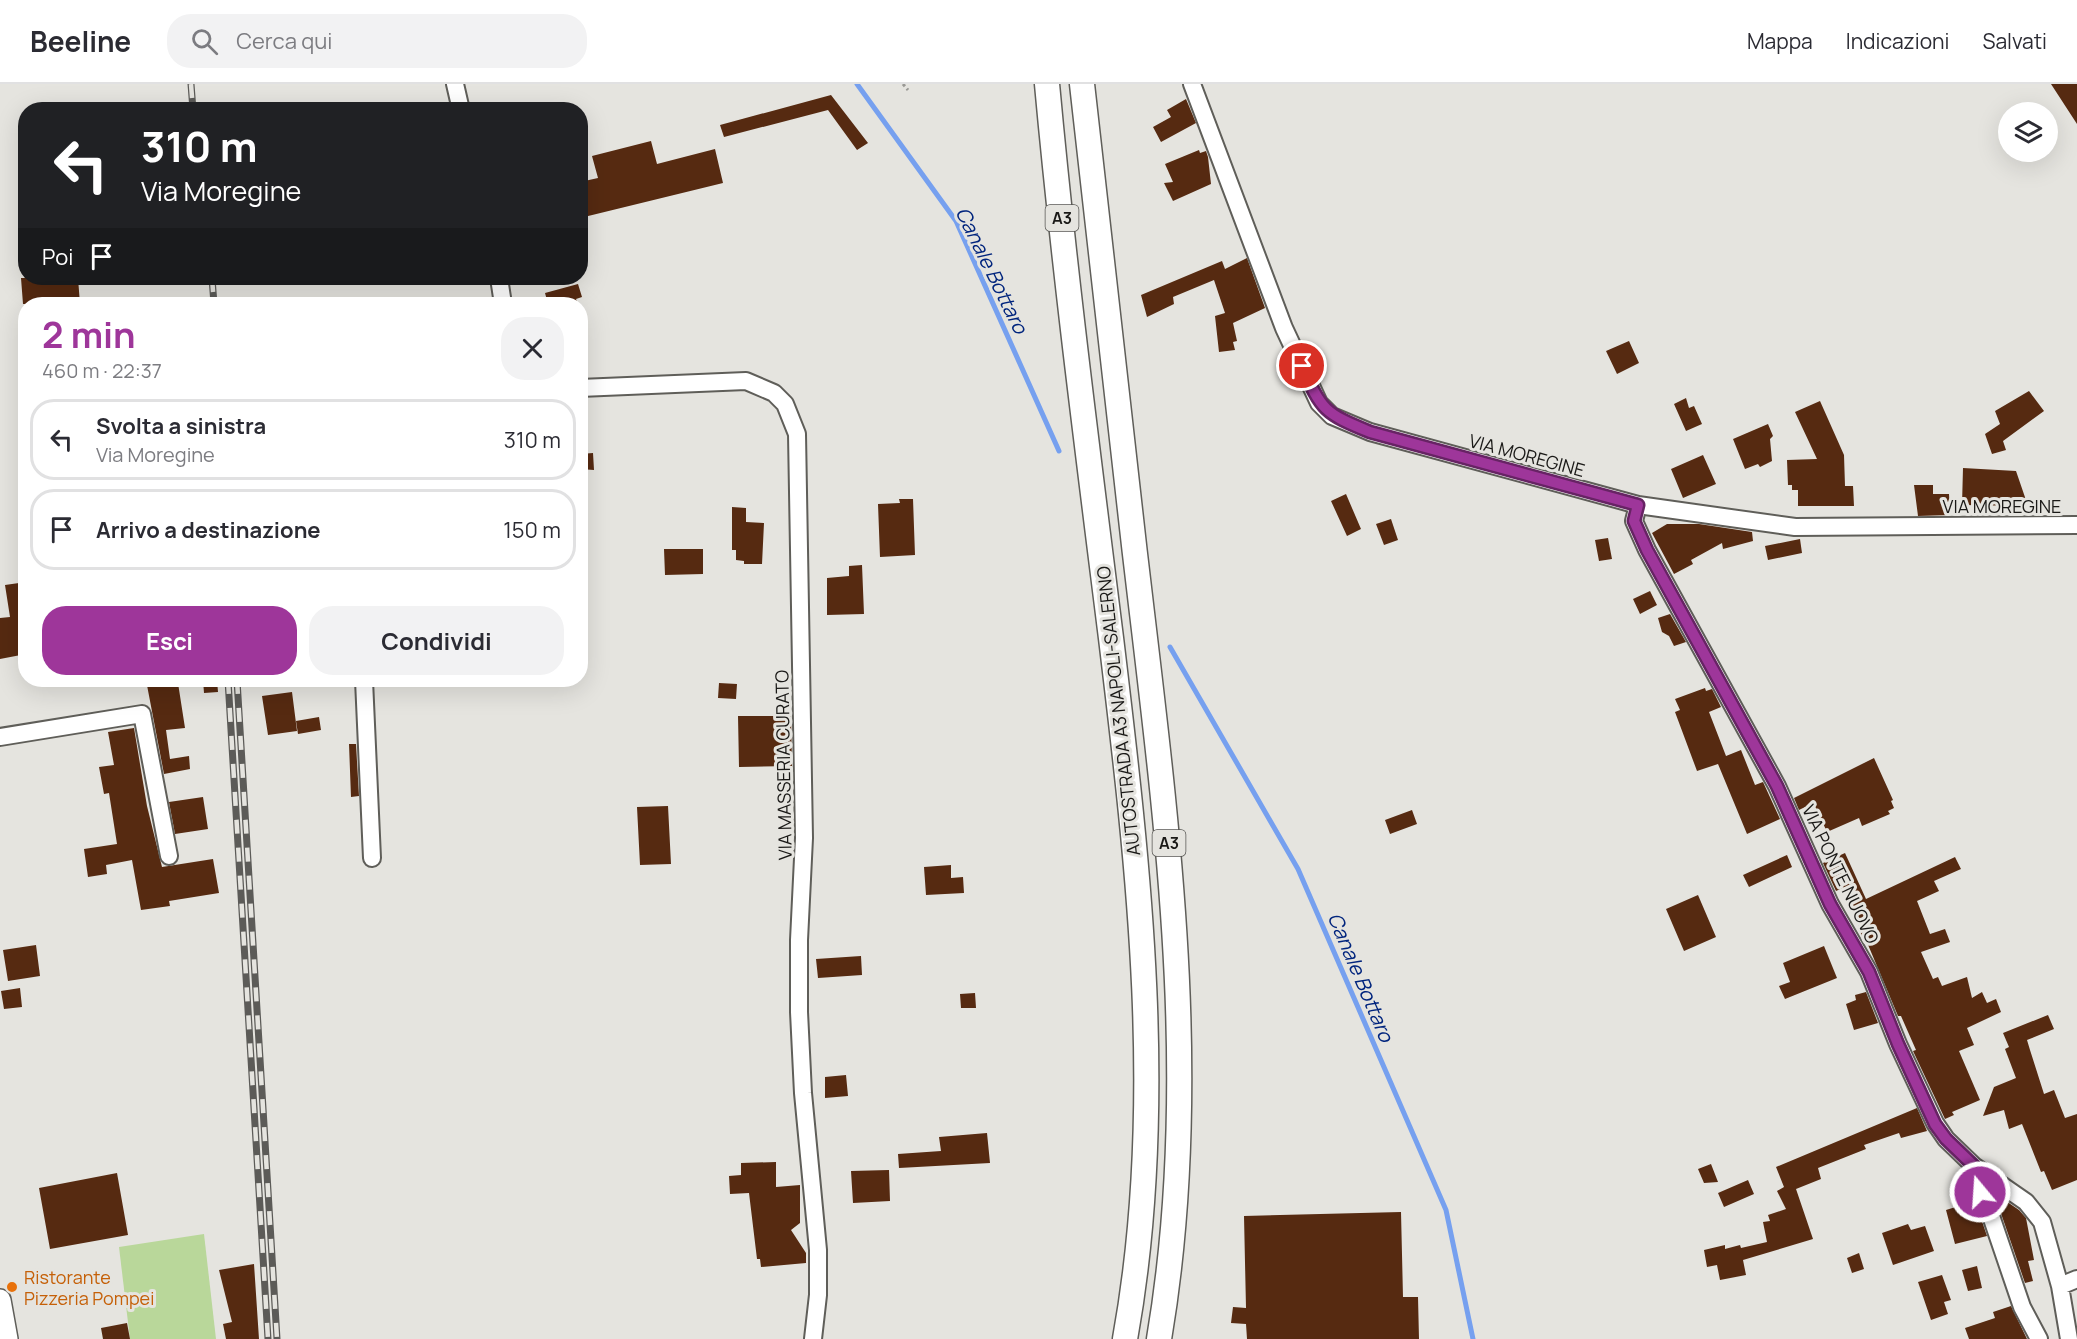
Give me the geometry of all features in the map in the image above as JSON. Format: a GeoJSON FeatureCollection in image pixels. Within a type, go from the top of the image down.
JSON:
{"type":"FeatureCollection","features":[{"type":"Feature","properties":{"kind":"highway","name":"AUTOSTRADA A3 NAPOLI-SALERNO"},"geometry":{"type":"LineString","coordinates":[[1047,84],[1122,730],[1141,931],[1146,1027],[1144,1173],[1135,1282],[1125,1339]]}},
{"type":"Feature","properties":{"kind":"highway","name":"AUTOSTRADA A3 NAPOLI-SALERNO"},"geometry":{"type":"LineString","coordinates":[[1082,84],[1172,868],[1180,1023],[1179,1173],[1159,1339]]}},
{"type":"Feature","properties":{"kind":"highway"},"geometry":{"type":"LineString","coordinates":[[1177,1339],[1183,1263],[1179,1173]]}},
{"type":"Feature","properties":{"kind":"main road"},"geometry":{"type":"LineString","coordinates":[[0,1300],[7,1339]]}},
{"type":"Feature","properties":{"kind":"street"},"geometry":{"type":"LineString","coordinates":[[454,84],[459,102]]}},
{"type":"Feature","properties":{"kind":"street","name":"VIA MOREGINE"},"geometry":{"type":"LineString","coordinates":[[1192,84],[1284,328],[1319,404],[1332,416],[1370,432],[1638,505],[1795,527],[2077,525]]}},
{"type":"Feature","properties":{"kind":"street","name":"VIA MASSERIA CURATO"},"geometry":{"type":"LineString","coordinates":[[588,388],[746,381],[774,393],[785,404],[797,434],[804,838],[799,940],[799,1012],[803,1093],[818,1250],[818,1295],[813,1339]]}},
{"type":"Feature","properties":{"kind":"street","name":"VIA PONTE NUOVO"},"geometry":{"type":"LineString","coordinates":[[1638,505],[1634,521],[1647,550],[1777,786],[1830,904],[1869,972],[1920,1096],[1946,1139],[1974,1166],[2035,1210],[2048,1236],[2069,1339]]}},
{"type":"Feature","properties":{"kind":"street"},"geometry":{"type":"LineString","coordinates":[[364,687],[372,858]]}},
{"type":"Feature","properties":{"kind":"street"},"geometry":{"type":"LineString","coordinates":[[0,737],[142,714],[169,856]]}},
{"type":"Feature","properties":{"kind":"street"},"geometry":{"type":"LineString","coordinates":[[1974,1166],[2015,1288],[2039,1339]]}},
{"type":"Feature","properties":{"kind":"street"},"geometry":{"type":"LineString","coordinates":[[2060,1286],[2077,1279]]}},
{"type":"Feature","properties":{"kind":"path"},"geometry":{"type":"LineString","coordinates":[[903,84],[908,90]]}},
{"type":"Feature","properties":{"kind":"green space"},"geometry":{"type":"Polygon","coordinates":[[[204,1234],[216,1339],[130,1339],[119,1247],[204,1234]]]}},
{"type":"Feature","properties":{"kind":"building"},"geometry":{"type":"Polygon","coordinates":[[[2051,84],[2077,84],[2077,124],[2051,84]]]}},
{"type":"Feature","properties":{"kind":"building"},"geometry":{"type":"Polygon","coordinates":[[[831,95],[868,143],[857,150],[828,110],[724,137],[720,125],[831,95]]]}},
{"type":"Feature","properties":{"kind":"building"},"geometry":{"type":"Polygon","coordinates":[[[1186,99],[1196,123],[1161,142],[1153,127],[1171,117],[1167,110],[1186,99]]]}},
{"type":"Feature","properties":{"kind":"building"},"geometry":{"type":"Polygon","coordinates":[[[651,141],[657,164],[715,149],[723,183],[588,216],[588,180],[598,178],[592,156],[651,141]]]}},
{"type":"Feature","properties":{"kind":"building"},"geometry":{"type":"Polygon","coordinates":[[[1199,150],[1200,153],[1206,151],[1211,184],[1173,201],[1164,183],[1173,182],[1165,164],[1199,150]]]}},
{"type":"Feature","properties":{"kind":"building"},"geometry":{"type":"Polygon","coordinates":[[[1247,258],[1265,308],[1233,323],[1237,341],[1233,342],[1235,350],[1219,352],[1215,316],[1225,313],[1214,280],[1173,297],[1174,304],[1147,317],[1141,295],[1222,261],[1225,269],[1247,258]]]}},
{"type":"Feature","properties":{"kind":"building"},"geometry":{"type":"Polygon","coordinates":[[[22,285],[79,285],[79,297],[22,297],[22,285]]]}},
{"type":"Feature","properties":{"kind":"building"},"geometry":{"type":"Polygon","coordinates":[[[578,285],[582,297],[546,297],[545,293],[578,285]]]}},
{"type":"Feature","properties":{"kind":"building"},"geometry":{"type":"Polygon","coordinates":[[[1629,341],[1639,363],[1617,374],[1606,351],[1629,341]]]}},
{"type":"Feature","properties":{"kind":"building"},"geometry":{"type":"Polygon","coordinates":[[[2029,391],[2044,411],[2003,441],[2006,450],[1992,454],[1985,434],[2000,424],[1995,411],[2029,391]]]}},
{"type":"Feature","properties":{"kind":"building"},"geometry":{"type":"Polygon","coordinates":[[[1686,398],[1689,408],[1694,406],[1702,424],[1686,431],[1674,404],[1686,398]]]}},
{"type":"Feature","properties":{"kind":"building"},"geometry":{"type":"Polygon","coordinates":[[[1820,401],[1844,455],[1845,486],[1853,486],[1854,506],[1798,506],[1798,490],[1792,490],[1792,485],[1788,485],[1787,460],[1817,459],[1795,412],[1820,401]]]}},
{"type":"Feature","properties":{"kind":"building"},"geometry":{"type":"Polygon","coordinates":[[[1768,424],[1773,436],[1770,439],[1772,461],[1760,467],[1758,464],[1745,469],[1733,439],[1768,424]]]}},
{"type":"Feature","properties":{"kind":"building"},"geometry":{"type":"Polygon","coordinates":[[[588,453],[593,453],[594,470],[588,470],[588,453]]]}},
{"type":"Feature","properties":{"kind":"building"},"geometry":{"type":"Polygon","coordinates":[[[1703,455],[1716,484],[1683,498],[1671,469],[1703,455]]]}},
{"type":"Feature","properties":{"kind":"building"},"geometry":{"type":"Polygon","coordinates":[[[1963,468],[2016,471],[2028,506],[1962,505],[1963,468]]]}},
{"type":"Feature","properties":{"kind":"building"},"geometry":{"type":"Polygon","coordinates":[[[1914,485],[1933,485],[1933,494],[1949,494],[1950,515],[1918,516],[1914,485]]]}},
{"type":"Feature","properties":{"kind":"building"},"geometry":{"type":"Polygon","coordinates":[[[1346,494],[1361,529],[1347,536],[1331,501],[1346,494]]]}},
{"type":"Feature","properties":{"kind":"building"},"geometry":{"type":"Polygon","coordinates":[[[899,499],[913,499],[915,555],[880,557],[878,504],[900,503],[899,499]]]}},
{"type":"Feature","properties":{"kind":"building"},"geometry":{"type":"Polygon","coordinates":[[[732,507],[746,508],[746,522],[764,523],[762,564],[744,564],[744,561],[736,560],[736,550],[732,550],[732,507]]]}},
{"type":"Feature","properties":{"kind":"building"},"geometry":{"type":"Polygon","coordinates":[[[1391,519],[1398,540],[1384,545],[1376,524],[1391,519]]]}},
{"type":"Feature","properties":{"kind":"building"},"geometry":{"type":"Polygon","coordinates":[[[1667,524],[1699,524],[1752,532],[1753,541],[1723,549],[1722,543],[1691,560],[1693,564],[1674,574],[1652,533],[1667,524]]]}},
{"type":"Feature","properties":{"kind":"building"},"geometry":{"type":"Polygon","coordinates":[[[1608,538],[1612,559],[1599,561],[1595,540],[1608,538]]]}},
{"type":"Feature","properties":{"kind":"building"},"geometry":{"type":"Polygon","coordinates":[[[1800,539],[1802,553],[1768,560],[1765,546],[1800,539]]]}},
{"type":"Feature","properties":{"kind":"building"},"geometry":{"type":"Polygon","coordinates":[[[664,549],[703,549],[703,574],[665,575],[664,549]]]}},
{"type":"Feature","properties":{"kind":"building"},"geometry":{"type":"Polygon","coordinates":[[[862,565],[864,614],[827,615],[827,578],[849,576],[849,566],[862,565]]]}},
{"type":"Feature","properties":{"kind":"building"},"geometry":{"type":"Polygon","coordinates":[[[18,583],[18,656],[0,659],[0,618],[10,617],[5,585],[18,583]]]}},
{"type":"Feature","properties":{"kind":"building"},"geometry":{"type":"Polygon","coordinates":[[[1650,591],[1657,605],[1640,614],[1633,599],[1650,591]]]}},
{"type":"Feature","properties":{"kind":"building"},"geometry":{"type":"Polygon","coordinates":[[[1670,614],[1686,642],[1674,646],[1669,636],[1662,632],[1658,618],[1670,614]]]}},
{"type":"Feature","properties":{"kind":"building"},"geometry":{"type":"Polygon","coordinates":[[[719,683],[737,684],[736,699],[718,698],[719,683]]]}},
{"type":"Feature","properties":{"kind":"building"},"geometry":{"type":"Polygon","coordinates":[[[147,687],[179,687],[185,728],[166,730],[170,759],[189,756],[190,769],[164,774],[147,687]]]}},
{"type":"Feature","properties":{"kind":"building"},"geometry":{"type":"Polygon","coordinates":[[[204,687],[218,687],[218,692],[204,693],[204,687]]]}},
{"type":"Feature","properties":{"kind":"building"},"geometry":{"type":"Polygon","coordinates":[[[1705,688],[1706,691],[1712,689],[1721,707],[1709,712],[1726,756],[1741,750],[1755,785],[1763,782],[1780,819],[1747,834],[1718,764],[1697,771],[1675,712],[1680,710],[1675,699],[1705,688]]]}},
{"type":"Feature","properties":{"kind":"building"},"geometry":{"type":"Polygon","coordinates":[[[292,692],[297,731],[268,735],[262,696],[292,692]]]}},
{"type":"Feature","properties":{"kind":"building"},"geometry":{"type":"Polygon","coordinates":[[[738,716],[791,716],[792,766],[739,767],[738,716]]]}},
{"type":"Feature","properties":{"kind":"building"},"geometry":{"type":"Polygon","coordinates":[[[319,717],[321,730],[298,734],[296,721],[319,717]]]}},
{"type":"Feature","properties":{"kind":"building"},"geometry":{"type":"Polygon","coordinates":[[[134,728],[147,806],[162,867],[213,859],[219,893],[169,901],[170,906],[141,910],[132,860],[106,865],[107,874],[88,877],[84,849],[117,844],[109,793],[104,794],[99,767],[114,765],[108,732],[134,728]]]}},
{"type":"Feature","properties":{"kind":"building"},"geometry":{"type":"Polygon","coordinates":[[[349,744],[356,744],[359,796],[351,797],[349,744]]]}},
{"type":"Feature","properties":{"kind":"building"},"geometry":{"type":"Polygon","coordinates":[[[1874,758],[1893,800],[1891,801],[1894,808],[1888,811],[1890,814],[1862,826],[1859,818],[1827,832],[1815,806],[1807,811],[1805,807],[1799,810],[1794,798],[1874,758]]]}},
{"type":"Feature","properties":{"kind":"building"},"geometry":{"type":"Polygon","coordinates":[[[203,797],[208,829],[175,834],[169,802],[203,797]]]}},
{"type":"Feature","properties":{"kind":"building"},"geometry":{"type":"Polygon","coordinates":[[[668,806],[671,864],[640,865],[637,807],[668,806]]]}},
{"type":"Feature","properties":{"kind":"building"},"geometry":{"type":"Polygon","coordinates":[[[1412,810],[1417,824],[1390,834],[1385,820],[1412,810]]]}},
{"type":"Feature","properties":{"kind":"building"},"geometry":{"type":"Polygon","coordinates":[[[1845,853],[1866,899],[1955,857],[1961,869],[1934,881],[1939,891],[1917,901],[1930,934],[1945,929],[1950,942],[1921,952],[1933,979],[1938,977],[1942,986],[1967,977],[1972,998],[1982,992],[1987,1003],[1996,999],[2001,1012],[1967,1028],[1974,1045],[1959,1051],[1980,1100],[1952,1112],[1954,1115],[1945,1119],[1913,1051],[1916,1050],[1901,1016],[1898,1016],[1866,940],[1864,941],[1858,926],[1862,925],[1845,887],[1836,891],[1823,863],[1845,853]]]}},
{"type":"Feature","properties":{"kind":"building"},"geometry":{"type":"Polygon","coordinates":[[[1787,855],[1792,867],[1749,887],[1743,875],[1787,855]]]}},
{"type":"Feature","properties":{"kind":"building"},"geometry":{"type":"Polygon","coordinates":[[[951,865],[951,878],[963,877],[964,893],[926,895],[924,867],[951,865]]]}},
{"type":"Feature","properties":{"kind":"building"},"geometry":{"type":"Polygon","coordinates":[[[1698,895],[1716,937],[1684,951],[1666,909],[1698,895]]]}},
{"type":"Feature","properties":{"kind":"building"},"geometry":{"type":"Polygon","coordinates":[[[36,945],[40,976],[8,981],[3,950],[36,945]]]}},
{"type":"Feature","properties":{"kind":"building"},"geometry":{"type":"Polygon","coordinates":[[[1824,946],[1837,978],[1785,999],[1779,986],[1790,982],[1783,963],[1824,946]]]}},
{"type":"Feature","properties":{"kind":"building"},"geometry":{"type":"Polygon","coordinates":[[[861,956],[862,975],[818,978],[816,959],[861,956]]]}},
{"type":"Feature","properties":{"kind":"building"},"geometry":{"type":"Polygon","coordinates":[[[20,988],[22,1007],[4,1009],[1,991],[20,988]]]}},
{"type":"Feature","properties":{"kind":"building"},"geometry":{"type":"Polygon","coordinates":[[[1866,992],[1878,1023],[1854,1030],[1846,1004],[1856,1000],[1855,995],[1866,992]]]}},
{"type":"Feature","properties":{"kind":"building"},"geometry":{"type":"Polygon","coordinates":[[[975,993],[976,1008],[961,1008],[960,994],[975,993]]]}},
{"type":"Feature","properties":{"kind":"building"},"geometry":{"type":"Polygon","coordinates":[[[2048,1015],[2054,1029],[2027,1040],[2044,1094],[2054,1090],[2065,1118],[2077,1114],[2077,1180],[2052,1190],[2044,1171],[2041,1172],[2022,1124],[2009,1129],[2004,1110],[1983,1116],[1994,1087],[2016,1078],[2005,1049],[2009,1047],[2003,1033],[2048,1015]]]}},
{"type":"Feature","properties":{"kind":"building"},"geometry":{"type":"Polygon","coordinates":[[[846,1075],[848,1096],[825,1098],[825,1077],[846,1075]]]}},
{"type":"Feature","properties":{"kind":"building"},"geometry":{"type":"Polygon","coordinates":[[[1917,1108],[1927,1131],[1901,1138],[1899,1133],[1864,1145],[1866,1149],[1818,1168],[1821,1179],[1796,1189],[1813,1239],[1743,1260],[1746,1275],[1720,1280],[1717,1265],[1707,1267],[1704,1250],[1725,1245],[1725,1249],[1740,1245],[1741,1248],[1767,1242],[1763,1222],[1770,1221],[1768,1215],[1786,1209],[1777,1191],[1784,1187],[1776,1167],[1917,1108]]]}},
{"type":"Feature","properties":{"kind":"building"},"geometry":{"type":"Polygon","coordinates":[[[987,1133],[990,1163],[899,1168],[898,1154],[941,1151],[939,1137],[987,1133]]]}},
{"type":"Feature","properties":{"kind":"building"},"geometry":{"type":"Polygon","coordinates":[[[776,1162],[776,1187],[800,1185],[800,1223],[791,1230],[806,1253],[806,1263],[761,1267],[760,1259],[757,1259],[749,1193],[730,1194],[729,1176],[741,1175],[741,1163],[776,1162]]]}},
{"type":"Feature","properties":{"kind":"building"},"geometry":{"type":"Polygon","coordinates":[[[1711,1164],[1718,1182],[1704,1183],[1698,1169],[1711,1164]]]}},
{"type":"Feature","properties":{"kind":"building"},"geometry":{"type":"Polygon","coordinates":[[[889,1170],[890,1201],[853,1203],[851,1171],[889,1170]]]}},
{"type":"Feature","properties":{"kind":"building"},"geometry":{"type":"Polygon","coordinates":[[[117,1173],[128,1235],[50,1249],[39,1188],[117,1173]]]}},
{"type":"Feature","properties":{"kind":"building"},"geometry":{"type":"Polygon","coordinates":[[[1748,1180],[1754,1194],[1724,1207],[1718,1193],[1748,1180]]]}},
{"type":"Feature","properties":{"kind":"building"},"geometry":{"type":"Polygon","coordinates":[[[1994,1193],[2019,1210],[2026,1218],[2034,1260],[2028,1261],[2033,1281],[2025,1283],[1994,1193]]]}},
{"type":"Feature","properties":{"kind":"building"},"geometry":{"type":"Polygon","coordinates":[[[1975,1201],[1987,1236],[1955,1244],[1946,1210],[1975,1201]]]}},
{"type":"Feature","properties":{"kind":"building"},"geometry":{"type":"Polygon","coordinates":[[[1401,1212],[1403,1297],[1418,1297],[1419,1339],[1247,1339],[1246,1324],[1231,1323],[1233,1307],[1246,1308],[1244,1216],[1401,1212]]]}},
{"type":"Feature","properties":{"kind":"building"},"geometry":{"type":"Polygon","coordinates":[[[1908,1224],[1911,1230],[1925,1226],[1934,1251],[1893,1265],[1882,1233],[1908,1224]]]}},
{"type":"Feature","properties":{"kind":"building"},"geometry":{"type":"Polygon","coordinates":[[[1859,1253],[1864,1269],[1852,1273],[1847,1258],[1859,1253]]]}},
{"type":"Feature","properties":{"kind":"building"},"geometry":{"type":"Polygon","coordinates":[[[254,1264],[259,1339],[226,1339],[223,1324],[232,1322],[219,1270],[254,1264]]]}},
{"type":"Feature","properties":{"kind":"building"},"geometry":{"type":"Polygon","coordinates":[[[1977,1266],[1982,1288],[1968,1291],[1962,1270],[1977,1266]]]}},
{"type":"Feature","properties":{"kind":"building"},"geometry":{"type":"Polygon","coordinates":[[[1942,1275],[1951,1300],[1944,1302],[1948,1314],[1931,1320],[1918,1282],[1942,1275]]]}},
{"type":"Feature","properties":{"kind":"building"},"geometry":{"type":"Polygon","coordinates":[[[2011,1306],[2027,1339],[1969,1339],[1965,1328],[1995,1318],[1993,1312],[2011,1306]]]}},
{"type":"Feature","properties":{"kind":"building"},"geometry":{"type":"Polygon","coordinates":[[[127,1323],[130,1339],[103,1339],[101,1328],[127,1323]]]}},
{"type":"Feature","properties":{"kind":"waterway","name":"Canale Bottaro"},"geometry":{"type":"LineString","coordinates":[[857,84],[956,221],[1059,451]]}},
{"type":"Feature","properties":{"kind":"waterway","name":"Canale Bottaro"},"geometry":{"type":"LineString","coordinates":[[1170,647],[1298,869],[1446,1210],[1473,1339]]}},
{"type":"Feature","properties":{"kind":"railway"},"geometry":{"type":"LineString","coordinates":[[191,84],[192,102]]}},
{"type":"Feature","properties":{"kind":"railway"},"geometry":{"type":"LineString","coordinates":[[213,285],[213,297]]}},
{"type":"Feature","properties":{"kind":"railway"},"geometry":{"type":"LineString","coordinates":[[228,687],[268,1339]]}},
{"type":"Feature","properties":{"kind":"railway"},"geometry":{"type":"LineString","coordinates":[[237,687],[277,1339]]}},
{"type":"Feature","properties":{"kind":"place","name":"Ristorante Pizzeria Pompei"},"geometry":{"type":"Point","coordinates":[12,1287]}},
{"type":"Feature","properties":{"kind":"route"},"geometry":{"type":"LineString","coordinates":[[1302,366],[1319,404],[1332,416],[1370,432],[1638,505],[1634,521],[1647,550],[1777,786],[1830,904],[1869,972],[1920,1096],[1946,1139],[1974,1166],[1980,1192]]}}]}
